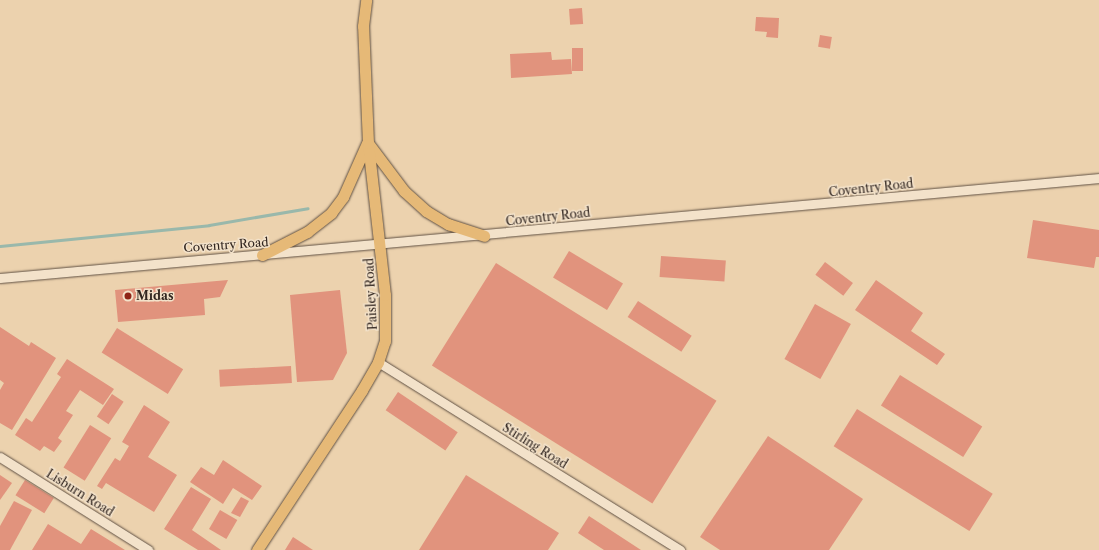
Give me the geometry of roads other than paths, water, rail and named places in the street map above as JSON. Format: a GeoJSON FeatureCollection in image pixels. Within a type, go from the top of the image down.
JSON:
{"type":"FeatureCollection","features":[{"type":"Feature","properties":{"kind":"main road","name":"Paisley Road"},"geometry":{"type":"LineString","coordinates":[[257,550],[378,362],[387,330],[380,244],[368,143],[363,26],[366,0]]}},
{"type":"Feature","properties":{"kind":"main road"},"geometry":{"type":"LineString","coordinates":[[262,255],[307,232],[331,213],[343,197],[368,143],[420,206],[448,224],[484,236]]}},
{"type":"Feature","properties":{"kind":"street","name":"Coventry Road"},"geometry":{"type":"LineString","coordinates":[[0,278],[484,236],[1099,178]]}},
{"type":"Feature","properties":{"kind":"street","name":"Stirling Road"},"geometry":{"type":"LineString","coordinates":[[378,362],[680,550]]}},
{"type":"Feature","properties":{"kind":"street","name":"Lisburn Road"},"geometry":{"type":"LineString","coordinates":[[0,457],[148,550]]}},
{"type":"Feature","properties":{"kind":"waterway"},"geometry":{"type":"LineString","coordinates":[[0,246],[209,225],[308,208]]}},
{"type":"Feature","properties":{"kind":"place","name":"Midas"},"geometry":{"type":"Point","coordinates":[128,296]}}]}
